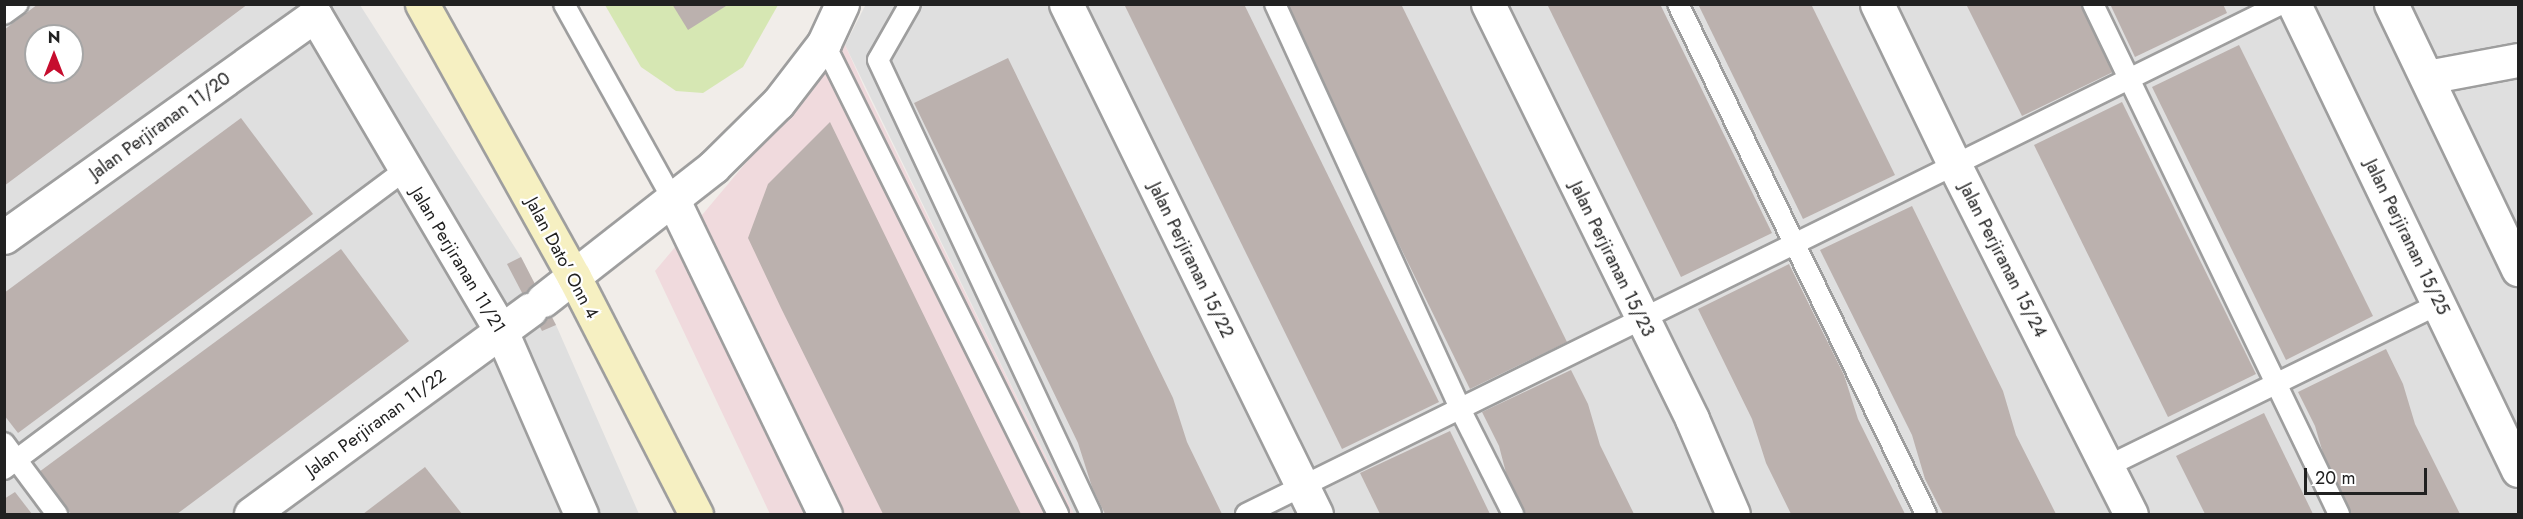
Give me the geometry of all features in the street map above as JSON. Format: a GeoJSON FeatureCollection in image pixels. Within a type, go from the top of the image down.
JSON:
{"type":"FeatureCollection","features":[{"type":"Feature","properties":{"kind":"main road","name":"Jalan Dato' Onn 4"},"geometry":{"type":"LineString","coordinates":[[422,4],[574,277],[696,514]]}},
{"type":"Feature","properties":{"kind":"street","name":"Jalan Perjiranan 11/22"},"geometry":{"type":"LineString","coordinates":[[251,514],[537,305],[713,167],[778,103],[824,43],[842,4]]}},
{"type":"Feature","properties":{"kind":"street","name":"Jalan Perjiranan 15/22"},"geometry":{"type":"LineString","coordinates":[[1066,4],[1309,501]]}},
{"type":"Feature","properties":{"kind":"street","name":"Jalan Perjiranan 15/23"},"geometry":{"type":"LineString","coordinates":[[1488,4],[1692,419],[1733,514]]}},
{"type":"Feature","properties":{"kind":"street","name":"Jalan Perjiranan 15/24"},"geometry":{"type":"LineString","coordinates":[[1877,4],[1955,166],[2131,514]]}},
{"type":"Feature","properties":{"kind":"street","name":"Jalan Perjiranan 15/25"},"geometry":{"type":"LineString","coordinates":[[2294,4],[2518,470]]}},
{"type":"Feature","properties":{"kind":"street"},"geometry":{"type":"LineString","coordinates":[[2391,4],[2516,258]]}},
{"type":"Feature","properties":{"kind":"street","name":"Jalan Perjiranan 11/21"},"geometry":{"type":"LineString","coordinates":[[317,10],[405,170],[501,331],[572,511]]}},
{"type":"Feature","properties":{"kind":"street","name":"Jalan Perjiranan 11/20"},"geometry":{"type":"LineString","coordinates":[[4,237],[317,10]]}},
{"type":"Feature","properties":{"kind":"street"},"geometry":{"type":"LineString","coordinates":[[2427,77],[2518,60]]}},
{"type":"Feature","properties":{"kind":"street"},"geometry":{"type":"LineString","coordinates":[[673,200],[825,514]]}},
{"type":"Feature","properties":{"kind":"lane"},"geometry":{"type":"LineString","coordinates":[[4,14],[18,4]]}},
{"type":"Feature","properties":{"kind":"lane"},"geometry":{"type":"LineString","coordinates":[[564,4],[673,200]]}},
{"type":"Feature","properties":{"kind":"lane"},"geometry":{"type":"LineString","coordinates":[[910,4],[878,60],[1091,514]]}},
{"type":"Feature","properties":{"kind":"lane"},"geometry":{"type":"LineString","coordinates":[[1275,4],[1460,409],[1513,514]]}},
{"type":"Feature","properties":{"kind":"lane"},"geometry":{"type":"LineString","coordinates":[[1678,4],[1926,514]]}},
{"type":"Feature","properties":{"kind":"lane"},"geometry":{"type":"LineString","coordinates":[[2093,4],[2339,514]]}},
{"type":"Feature","properties":{"kind":"lane"},"geometry":{"type":"LineString","coordinates":[[1246,514],[1309,501],[1460,409],[2281,4]]}},
{"type":"Feature","properties":{"kind":"lane"},"geometry":{"type":"LineString","coordinates":[[824,43],[1058,514]]}},
{"type":"Feature","properties":{"kind":"lane"},"geometry":{"type":"LineString","coordinates":[[11,464],[405,170]]}},
{"type":"Feature","properties":{"kind":"lane"},"geometry":{"type":"LineString","coordinates":[[2108,466],[2439,304]]}},
{"type":"Feature","properties":{"kind":"lane"},"geometry":{"type":"LineString","coordinates":[[4,443],[11,464],[57,514]]}},
{"type":"Feature","properties":{"kind":"shaded area"},"geometry":{"type":"Polygon","coordinates":[[[866,4],[2518,5],[2518,514],[1074,514],[845,45],[866,4]]]}},
{"type":"Feature","properties":{"kind":"shaded area"},"geometry":{"type":"Polygon","coordinates":[[[4,5],[360,5],[521,257],[556,325],[639,514],[5,514],[4,5]]]}},
{"type":"Feature","properties":{"kind":"shaded area"},"geometry":{"type":"Polygon","coordinates":[[[845,45],[1074,514],[770,514],[655,271],[845,45]]]}},
{"type":"Feature","properties":{"kind":"green space"},"geometry":{"type":"Polygon","coordinates":[[[605,5],[778,5],[743,67],[703,93],[676,91],[641,67],[605,5]]]}},
{"type":"Feature","properties":{"kind":"building"},"geometry":{"type":"Polygon","coordinates":[[[38,4],[248,4],[4,186],[4,30],[38,4]]]}},
{"type":"Feature","properties":{"kind":"building"},"geometry":{"type":"Polygon","coordinates":[[[672,4],[725,4],[726,6],[688,30],[672,4]]]}},
{"type":"Feature","properties":{"kind":"building"},"geometry":{"type":"Polygon","coordinates":[[[1124,4],[1244,4],[1439,402],[1342,449],[1124,4]]]}},
{"type":"Feature","properties":{"kind":"building"},"geometry":{"type":"Polygon","coordinates":[[[1281,4],[1401,4],[1567,342],[1470,389],[1281,4]]]}},
{"type":"Feature","properties":{"kind":"building"},"geometry":{"type":"Polygon","coordinates":[[[1547,4],[1660,4],[1772,233],[1681,277],[1547,4]]]}},
{"type":"Feature","properties":{"kind":"building"},"geometry":{"type":"Polygon","coordinates":[[[1698,4],[1811,4],[1895,175],[1803,219],[1698,4]]]}},
{"type":"Feature","properties":{"kind":"building"},"geometry":{"type":"Polygon","coordinates":[[[1966,4],[2080,4],[2113,72],[2022,116],[1966,4]]]}},
{"type":"Feature","properties":{"kind":"building"},"geometry":{"type":"Polygon","coordinates":[[[2110,4],[2223,4],[2227,13],[2135,57],[2110,4]]]}},
{"type":"Feature","properties":{"kind":"building"},"geometry":{"type":"Polygon","coordinates":[[[2239,45],[2373,316],[2286,360],[2152,87],[2239,45]]]}},
{"type":"Feature","properties":{"kind":"building"},"geometry":{"type":"Polygon","coordinates":[[[1008,58],[1173,398],[1187,442],[1222,514],[1105,514],[1092,487],[1078,443],[914,103],[1008,58]]]}},
{"type":"Feature","properties":{"kind":"building"},"geometry":{"type":"Polygon","coordinates":[[[2122,102],[2256,374],[2168,417],[2034,145],[2122,102]]]}},
{"type":"Feature","properties":{"kind":"building"},"geometry":{"type":"Polygon","coordinates":[[[241,118],[313,214],[18,433],[4,415],[4,293],[241,118]]]}},
{"type":"Feature","properties":{"kind":"building"},"geometry":{"type":"Polygon","coordinates":[[[830,122],[1021,514],[883,514],[781,308],[748,238],[768,184],[830,122]]]}},
{"type":"Feature","properties":{"kind":"building"},"geometry":{"type":"Polygon","coordinates":[[[1912,206],[2003,391],[2016,435],[2056,514],[1943,514],[1925,479],[1912,435],[1820,250],[1912,206]]]}},
{"type":"Feature","properties":{"kind":"building"},"geometry":{"type":"Polygon","coordinates":[[[341,249],[409,341],[177,514],[71,514],[39,472],[341,249]]]}},
{"type":"Feature","properties":{"kind":"building"},"geometry":{"type":"Polygon","coordinates":[[[521,257],[556,325],[542,331],[507,264],[521,257]]]}},
{"type":"Feature","properties":{"kind":"building"},"geometry":{"type":"Polygon","coordinates":[[[1789,264],[1844,375],[1858,419],[1905,514],[1791,514],[1766,463],[1752,419],[1698,309],[1789,264]]]}},
{"type":"Feature","properties":{"kind":"building"},"geometry":{"type":"Polygon","coordinates":[[[2386,349],[2403,384],[2415,424],[2460,514],[2351,514],[2327,467],[2315,426],[2298,392],[2386,349]]]}},
{"type":"Feature","properties":{"kind":"building"},"geometry":{"type":"Polygon","coordinates":[[[1571,370],[1588,404],[1600,445],[1634,514],[1523,514],[1510,488],[1499,446],[1482,412],[1571,370]]]}},
{"type":"Feature","properties":{"kind":"building"},"geometry":{"type":"Polygon","coordinates":[[[2264,413],[2313,514],[2205,514],[2176,456],[2264,413]]]}},
{"type":"Feature","properties":{"kind":"building"},"geometry":{"type":"Polygon","coordinates":[[[1450,431],[1490,514],[1380,514],[1360,473],[1450,431]]]}},
{"type":"Feature","properties":{"kind":"building"},"geometry":{"type":"Polygon","coordinates":[[[425,467],[462,514],[363,514],[388,495],[425,467]]]}},
{"type":"Feature","properties":{"kind":"building"},"geometry":{"type":"Polygon","coordinates":[[[15,492],[32,514],[4,514],[4,499],[15,492]]]}}]}
